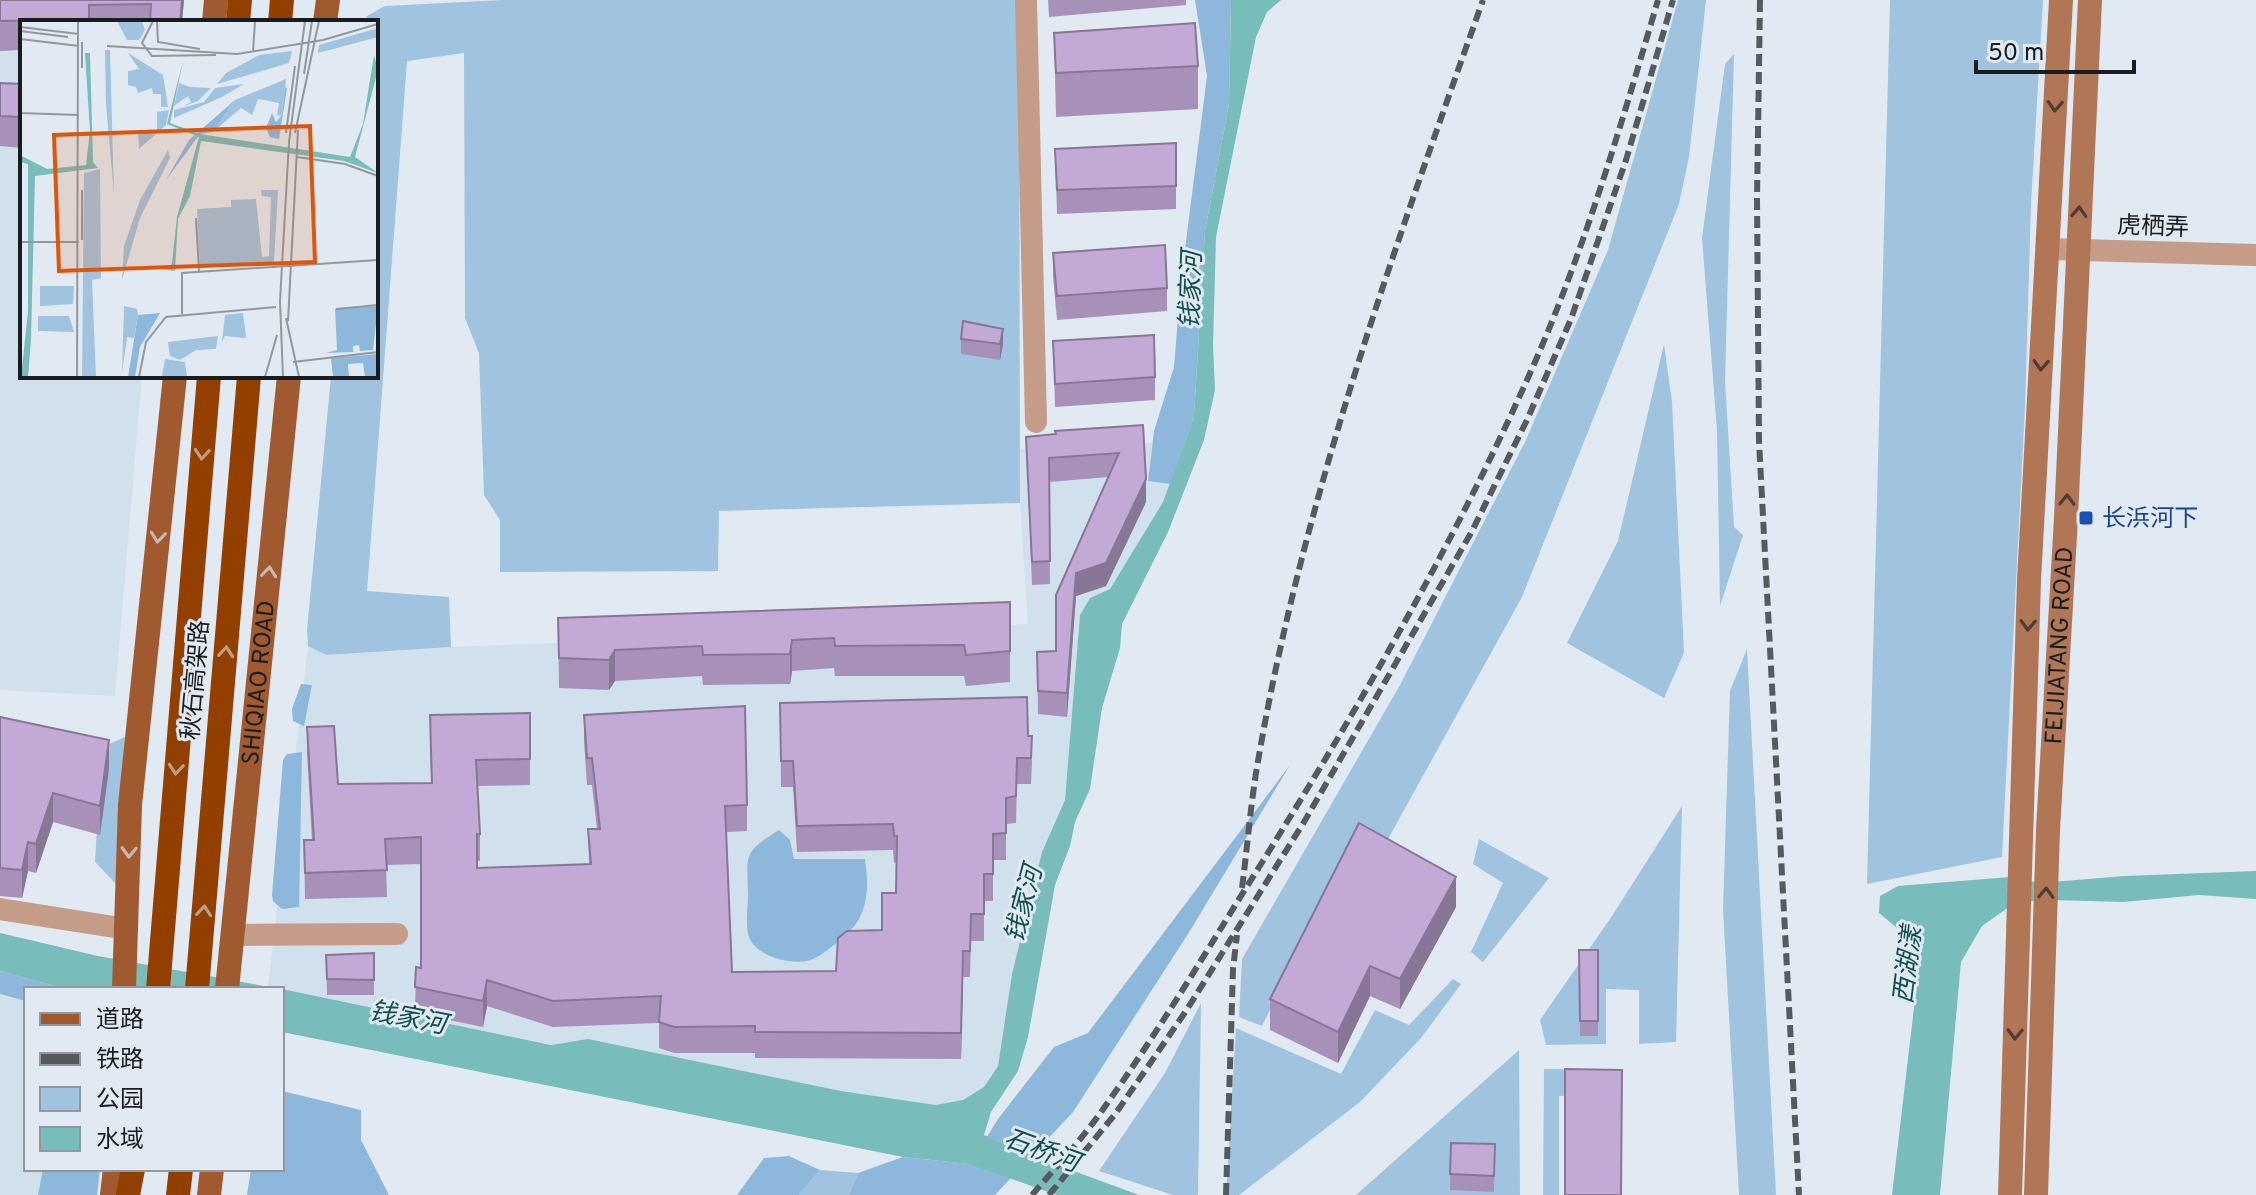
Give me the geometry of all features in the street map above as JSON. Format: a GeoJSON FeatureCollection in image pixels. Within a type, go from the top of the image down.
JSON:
{"type":"FeatureCollection","features":[{"type":"Feature","properties":{"kind":"highway"},"geometry":{"type":"LineString","coordinates":[[238,20],[240,0]]}},
{"type":"Feature","properties":{"kind":"highway"},"geometry":{"type":"LineString","coordinates":[[280,20],[282,0]]}},
{"type":"Feature","properties":{"kind":"highway","name":"秋石高架路"},"geometry":{"type":"LineString","coordinates":[[158,987],[209,378]]}},
{"type":"Feature","properties":{"kind":"highway","name":"秋石高架路"},"geometry":{"type":"LineString","coordinates":[[197,987],[249,378]]}},
{"type":"Feature","properties":{"kind":"highway"},"geometry":{"type":"LineString","coordinates":[[128,1195],[133,1171]]}},
{"type":"Feature","properties":{"kind":"highway"},"geometry":{"type":"LineString","coordinates":[[139,1195],[142,1171]]}},
{"type":"Feature","properties":{"kind":"highway"},"geometry":{"type":"LineString","coordinates":[[178,1195],[181,1171]]}},
{"type":"Feature","properties":{"kind":"main road"},"geometry":{"type":"LineString","coordinates":[[214,20],[216,0]]}},
{"type":"Feature","properties":{"kind":"main road"},"geometry":{"type":"LineString","coordinates":[[325,20],[328,0]]}},
{"type":"Feature","properties":{"kind":"main road"},"geometry":{"type":"LineString","coordinates":[[124,987],[130,805],[175,378]]}},
{"type":"Feature","properties":{"kind":"main road","name":"SHIQIAO ROAD"},"geometry":{"type":"LineString","coordinates":[[227,987],[289,378]]}},
{"type":"Feature","properties":{"kind":"main road"},"geometry":{"type":"LineString","coordinates":[[112,1195],[115,1171]]}},
{"type":"Feature","properties":{"kind":"main road"},"geometry":{"type":"LineString","coordinates":[[209,1195],[212,1171]]}},
{"type":"Feature","properties":{"kind":"street"},"geometry":{"type":"LineString","coordinates":[[1026,0],[1036,422]]}},
{"type":"Feature","properties":{"kind":"street","name":"FEIJIATANG ROAD"},"geometry":{"type":"LineString","coordinates":[[2010,1195],[2029,580],[2061,0]]}},
{"type":"Feature","properties":{"kind":"street","name":"FEIJIATANG ROAD"},"geometry":{"type":"LineString","coordinates":[[2036,1195],[2048,830],[2090,0]]}},
{"type":"Feature","properties":{"kind":"street","name":"虎栖弄"},"geometry":{"type":"LineString","coordinates":[[2048,249],[2256,255]]}},
{"type":"Feature","properties":{"kind":"street"},"geometry":{"type":"LineString","coordinates":[[0,909],[127,936]]}},
{"type":"Feature","properties":{"kind":"street"},"geometry":{"type":"LineString","coordinates":[[232,945],[397,934]]}},
{"type":"Feature","properties":{"kind":"shaded area"},"geometry":{"type":"Polygon","coordinates":[[[0,0],[20,20],[20,378],[142,378],[115,696],[0,690],[0,0]]]}},
{"type":"Feature","properties":{"kind":"shaded area"},"geometry":{"type":"Polygon","coordinates":[[[1195,0],[1231,0],[1229,104],[1205,231],[1194,417],[1170,484],[1148,481],[1154,431],[1174,367],[1181,281],[1207,76],[1195,0]]]}},
{"type":"Feature","properties":{"kind":"shaded area"},"geometry":{"type":"Polygon","coordinates":[[[1152,443],[1148,481],[1170,484],[1163,502],[1110,589],[1090,598],[1080,615],[1065,800],[1042,852],[1012,974],[998,1066],[984,1087],[963,1100],[936,1105],[841,1091],[588,1039],[551,1045],[268,986],[308,646],[326,655],[451,647],[1028,624],[1020,503],[1020,449],[1152,443]]]}},
{"type":"Feature","properties":{"kind":"shaded area"},"geometry":{"type":"Polygon","coordinates":[[[301,684],[312,685],[304,726],[293,721],[292,709],[301,684]]]}},
{"type":"Feature","properties":{"kind":"shaded area"},"geometry":{"type":"Polygon","coordinates":[[[302,752],[299,907],[282,909],[273,901],[272,895],[283,760],[287,754],[302,752]]]}},
{"type":"Feature","properties":{"kind":"shaded area"},"geometry":{"type":"Polygon","coordinates":[[[1290,765],[1188,934],[1073,1112],[995,1195],[849,1195],[858,1173],[903,1157],[970,1164],[998,1119],[1054,1047],[1088,1033],[1290,765]]]}},
{"type":"Feature","properties":{"kind":"shaded area"},"geometry":{"type":"Polygon","coordinates":[[[779,830],[790,840],[794,859],[865,859],[867,890],[859,919],[831,947],[805,961],[787,961],[768,955],[753,944],[748,932],[748,861],[753,849],[779,830]]]}},
{"type":"Feature","properties":{"kind":"shaded area"},"geometry":{"type":"Polygon","coordinates":[[[0,971],[58,987],[24,987],[24,1171],[86,1171],[82,1195],[0,1195],[0,971]]]}},
{"type":"Feature","properties":{"kind":"shaded area"},"geometry":{"type":"Polygon","coordinates":[[[0,971],[58,987],[24,987],[24,1000],[0,994],[0,971]]]}},
{"type":"Feature","properties":{"kind":"shaded area"},"geometry":{"type":"Polygon","coordinates":[[[284,1091],[361,1110],[361,1140],[389,1195],[247,1195],[251,1171],[284,1171],[284,1091]]]}},
{"type":"Feature","properties":{"kind":"shaded area"},"geometry":{"type":"Polygon","coordinates":[[[789,1156],[820,1170],[799,1195],[737,1195],[764,1158],[789,1156]]]}},
{"type":"Feature","properties":{"kind":"shaded area"},"geometry":{"type":"Polygon","coordinates":[[[43,1171],[100,1171],[97,1195],[38,1195],[43,1171]]]}},
{"type":"Feature","properties":{"kind":"green space"},"geometry":{"type":"Polygon","coordinates":[[[503,0],[1019,0],[1020,503],[719,511],[718,571],[500,572],[500,520],[484,495],[479,353],[465,318],[464,53],[407,61],[367,591],[449,597],[451,647],[326,655],[308,646],[331,378],[378,378],[378,20],[366,20],[367,16],[385,6],[503,0]]]}},
{"type":"Feature","properties":{"kind":"green space"},"geometry":{"type":"Polygon","coordinates":[[[1678,0],[1706,0],[1689,157],[1679,204],[1522,597],[1383,848],[1354,841],[1262,1026],[1239,1017],[1242,959],[1400,685],[1525,442],[1608,250],[1678,0]]]}},
{"type":"Feature","properties":{"kind":"green space"},"geometry":{"type":"Polygon","coordinates":[[[1890,0],[2043,0],[2002,857],[1867,884],[1890,0]]]}},
{"type":"Feature","properties":{"kind":"green space"},"geometry":{"type":"Polygon","coordinates":[[[1734,54],[1725,381],[1734,527],[1743,535],[1720,606],[1717,430],[1702,238],[1725,64],[1734,54]]]}},
{"type":"Feature","properties":{"kind":"green space"},"geometry":{"type":"Polygon","coordinates":[[[1664,344],[1672,402],[1684,653],[1664,698],[1567,643],[1618,541],[1664,344]]]}},
{"type":"Feature","properties":{"kind":"green space"},"geometry":{"type":"Polygon","coordinates":[[[1747,649],[1776,1195],[1739,1195],[1723,909],[1730,691],[1747,649]]]}},
{"type":"Feature","properties":{"kind":"green space"},"geometry":{"type":"Polygon","coordinates":[[[125,737],[116,884],[95,862],[101,757],[109,744],[125,737]]]}},
{"type":"Feature","properties":{"kind":"green space"},"geometry":{"type":"Polygon","coordinates":[[[1682,806],[1676,1042],[1639,1044],[1639,990],[1606,989],[1606,1044],[1546,1045],[1540,1020],[1612,916],[1682,806]]]}},
{"type":"Feature","properties":{"kind":"green space"},"geometry":{"type":"Polygon","coordinates":[[[1479,839],[1549,878],[1483,962],[1471,952],[1503,883],[1473,864],[1479,839]]]}},
{"type":"Feature","properties":{"kind":"green space"},"geometry":{"type":"Polygon","coordinates":[[[1453,979],[1461,984],[1421,1038],[1360,1102],[1239,1195],[1226,1195],[1236,1028],[1341,1074],[1375,1010],[1409,1025],[1453,979]]]}},
{"type":"Feature","properties":{"kind":"green space"},"geometry":{"type":"Polygon","coordinates":[[[1201,1003],[1198,1195],[1173,1195],[1099,1171],[1165,1073],[1201,1003]]]}},
{"type":"Feature","properties":{"kind":"green space"},"geometry":{"type":"Polygon","coordinates":[[[1519,1050],[1520,1195],[1356,1195],[1519,1050]]]}},
{"type":"Feature","properties":{"kind":"green space"},"geometry":{"type":"Polygon","coordinates":[[[1544,1069],[1578,1069],[1587,1075],[1587,1095],[1559,1096],[1559,1195],[1543,1195],[1544,1069]]]}},
{"type":"Feature","properties":{"kind":"green space"},"geometry":{"type":"Polygon","coordinates":[[[820,1170],[858,1173],[849,1195],[799,1195],[820,1170]]]}},
{"type":"Feature","properties":{"kind":"water","name":"钱家河"},"geometry":{"type":"Polygon","coordinates":[[[1231,0],[1281,0],[1267,12],[1256,37],[1216,237],[1215,390],[1204,440],[1168,532],[1122,624],[1120,648],[1102,708],[1090,789],[1075,822],[1070,846],[1055,885],[1028,1037],[1018,1071],[991,1112],[984,1135],[1139,1195],[1057,1195],[969,1164],[903,1157],[284,1032],[284,989],[551,1045],[588,1039],[841,1091],[936,1105],[963,1100],[984,1087],[998,1066],[1012,974],[1042,852],[1065,800],[1080,615],[1090,598],[1110,589],[1163,502],[1194,417],[1205,231],[1229,104],[1231,0]]]}},
{"type":"Feature","properties":{"kind":"water"},"geometry":{"type":"Polygon","coordinates":[[[2256,871],[2256,899],[2199,895],[2123,902],[2016,902],[1982,926],[1961,962],[1940,1195],[1892,1195],[1921,948],[1879,913],[1880,896],[1898,886],[2010,877],[2040,883],[2256,871]]]}},
{"type":"Feature","properties":{"kind":"water"},"geometry":{"type":"Polygon","coordinates":[[[0,933],[98,956],[270,987],[58,987],[0,971],[0,933]]]}},
{"type":"Feature","properties":{"kind":"building"},"geometry":{"type":"Polygon","coordinates":[[[0,0],[182,0],[180,20],[150,20],[151,4],[89,5],[89,20],[0,21],[0,0]]]}},
{"type":"Feature","properties":{"kind":"building"},"geometry":{"type":"Polygon","coordinates":[[[1195,23],[1198,66],[1056,73],[1054,33],[1195,23]]]}},
{"type":"Feature","properties":{"kind":"building"},"geometry":{"type":"Polygon","coordinates":[[[0,83],[20,84],[20,117],[0,116],[0,83]]]}},
{"type":"Feature","properties":{"kind":"building"},"geometry":{"type":"Polygon","coordinates":[[[1176,143],[1176,186],[1057,190],[1055,149],[1176,143]]]}},
{"type":"Feature","properties":{"kind":"building"},"geometry":{"type":"Polygon","coordinates":[[[1165,245],[1167,288],[1057,296],[1053,253],[1165,245]]]}},
{"type":"Feature","properties":{"kind":"building"},"geometry":{"type":"Polygon","coordinates":[[[963,321],[1003,329],[1000,344],[961,339],[963,321]]]}},
{"type":"Feature","properties":{"kind":"building"},"geometry":{"type":"Polygon","coordinates":[[[1154,335],[1155,377],[1055,384],[1053,341],[1154,335]]]}},
{"type":"Feature","properties":{"kind":"building"},"geometry":{"type":"Polygon","coordinates":[[[1143,425],[1146,479],[1106,563],[1076,573],[1067,693],[1038,691],[1037,652],[1056,651],[1056,595],[1119,453],[1049,458],[1050,561],[1032,562],[1026,437],[1056,434],[1055,431],[1143,425]]]}},
{"type":"Feature","properties":{"kind":"building"},"geometry":{"type":"Polygon","coordinates":[[[1010,602],[1010,651],[966,655],[964,645],[835,646],[834,638],[792,640],[790,654],[703,655],[702,646],[615,650],[609,660],[559,658],[558,618],[1010,602]]]}},
{"type":"Feature","properties":{"kind":"building"},"geometry":{"type":"Polygon","coordinates":[[[1027,697],[1028,736],[1032,736],[1031,758],[1017,758],[1016,796],[1006,798],[1006,833],[993,834],[993,874],[984,874],[984,914],[971,914],[970,951],[963,951],[961,1033],[755,1032],[755,1026],[674,1027],[659,1022],[661,996],[553,1001],[487,980],[483,1001],[415,987],[416,967],[421,968],[421,837],[385,839],[387,870],[305,873],[304,840],[314,840],[307,727],[334,726],[338,784],[432,783],[430,715],[530,713],[530,759],[476,760],[480,834],[477,834],[477,868],[591,864],[588,829],[600,829],[592,758],[587,758],[584,715],[745,706],[747,805],[725,806],[732,972],[836,971],[838,938],[847,931],[882,930],[882,893],[896,893],[897,836],[894,836],[893,824],[797,826],[793,761],[781,761],[780,703],[1027,697]]]}},
{"type":"Feature","properties":{"kind":"building"},"geometry":{"type":"Polygon","coordinates":[[[0,717],[109,740],[100,806],[53,793],[36,844],[28,842],[22,870],[0,868],[0,717]]]}},
{"type":"Feature","properties":{"kind":"building"},"geometry":{"type":"Polygon","coordinates":[[[1359,823],[1456,877],[1400,979],[1370,966],[1338,1032],[1270,999],[1359,823]]]}},
{"type":"Feature","properties":{"kind":"building"},"geometry":{"type":"Polygon","coordinates":[[[1579,950],[1598,950],[1598,1021],[1580,1021],[1579,950]]]}},
{"type":"Feature","properties":{"kind":"building"},"geometry":{"type":"Polygon","coordinates":[[[374,953],[374,980],[327,979],[326,955],[374,953]]]}},
{"type":"Feature","properties":{"kind":"building"},"geometry":{"type":"Polygon","coordinates":[[[1565,1069],[1622,1070],[1621,1195],[1565,1195],[1565,1069]]]}},
{"type":"Feature","properties":{"kind":"building"},"geometry":{"type":"Polygon","coordinates":[[[1451,1143],[1495,1144],[1494,1176],[1450,1174],[1451,1143]]]}},
{"type":"Feature","properties":{"kind":"railway"},"geometry":{"type":"LineString","coordinates":[[1242,888],[1256,773],[1275,674],[1323,479],[1383,286],[1483,0]]}},
{"type":"Feature","properties":{"kind":"railway"},"geometry":{"type":"LineString","coordinates":[[1032,1195],[1098,1117],[1166,1016],[1336,742],[1441,555],[1535,362],[1571,273],[1658,0]]}},
{"type":"Feature","properties":{"kind":"railway"},"geometry":{"type":"LineString","coordinates":[[1049,1195],[1116,1113],[1186,1011],[1304,822],[1471,533],[1527,420],[1571,319],[1626,160],[1673,0]]}},
{"type":"Feature","properties":{"kind":"railway"},"geometry":{"type":"LineString","coordinates":[[1760,0],[1757,199],[1759,441],[1799,1195]]}},
{"type":"Feature","properties":{"kind":"railway"},"geometry":{"type":"LineString","coordinates":[[1226,1195],[1233,969],[1237,935]]}},
{"type":"Feature","properties":{"kind":"place","name":"长浜河下"},"geometry":{"type":"Point","coordinates":[2086,518]}},
{"type":"Feature","properties":{"kind":"water label","name":"西湖漾"},"geometry":{"type":"Point","coordinates":[1907,965]}},
{"type":"Feature","properties":{"kind":"water label","name":"石桥河"},"geometry":{"type":"Point","coordinates":[1042,1150]}}]}
